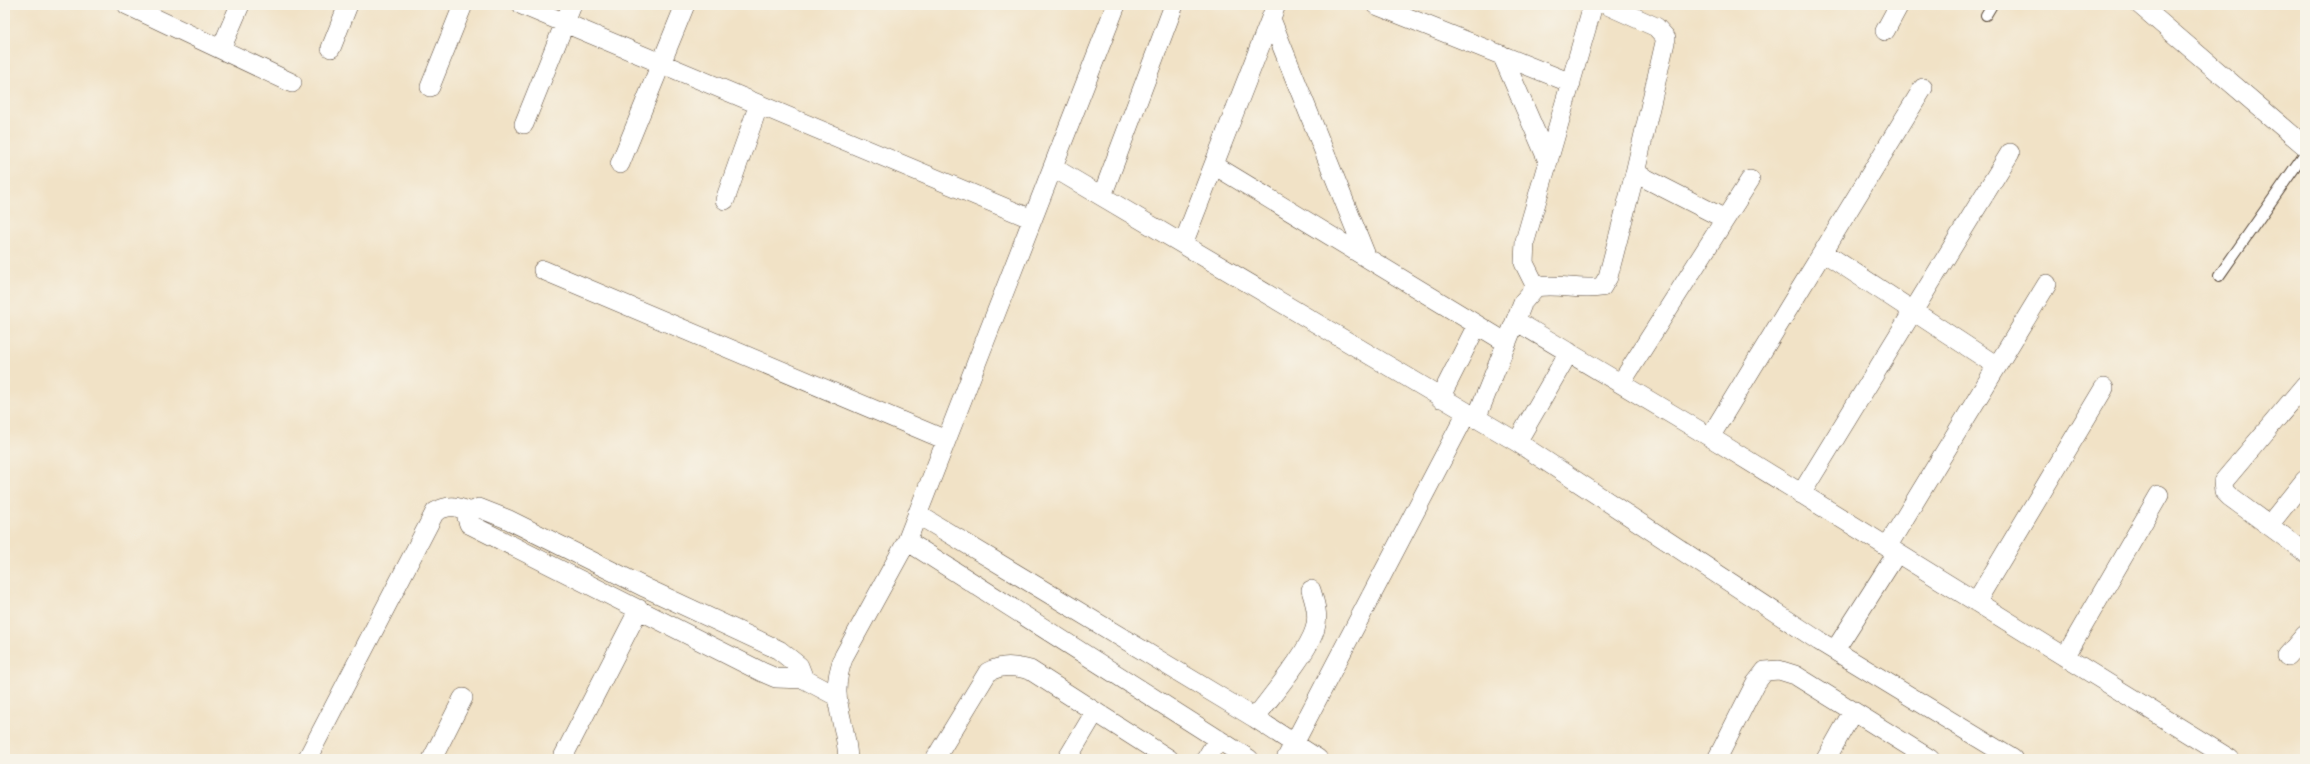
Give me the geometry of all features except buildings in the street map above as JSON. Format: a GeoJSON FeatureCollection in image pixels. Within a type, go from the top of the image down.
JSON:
{"type":"FeatureCollection","features":[{"type":"Feature","properties":{"kind":"street"},"geometry":{"type":"LineString","coordinates":[[127,5],[292,83]]}},
{"type":"Feature","properties":{"kind":"street"},"geometry":{"type":"LineString","coordinates":[[221,49],[240,5]]}},
{"type":"Feature","properties":{"kind":"street"},"geometry":{"type":"LineString","coordinates":[[331,48],[348,5]]}},
{"type":"Feature","properties":{"kind":"street"},"geometry":{"type":"LineString","coordinates":[[430,87],[463,5]]}},
{"type":"Feature","properties":{"kind":"street"},"geometry":{"type":"LineString","coordinates":[[522,5],[568,14],[662,64],[1032,219]]}},
{"type":"Feature","properties":{"kind":"street"},"geometry":{"type":"LineString","coordinates":[[620,164],[685,5]]}},
{"type":"Feature","properties":{"kind":"street"},"geometry":{"type":"LineString","coordinates":[[848,759],[836,696],[837,674],[844,656],[907,541],[1032,219],[1054,168],[1116,5]]}},
{"type":"Feature","properties":{"kind":"street"},"geometry":{"type":"LineString","coordinates":[[1102,196],[1174,5]]}},
{"type":"Feature","properties":{"kind":"street"},"geometry":{"type":"LineString","coordinates":[[1376,5],[1571,83]]}},
{"type":"Feature","properties":{"kind":"street"},"geometry":{"type":"LineString","coordinates":[[1536,287],[1524,263],[1524,252],[1548,161],[1593,5]]}},
{"type":"Feature","properties":{"kind":"street"},"geometry":{"type":"LineString","coordinates":[[1290,752],[1471,416],[1507,343],[1523,302],[1536,287],[1551,284],[1586,290],[1602,287],[1608,276],[1635,172],[1666,38],[1656,27],[1607,5]]}},
{"type":"Feature","properties":{"kind":"street"},"geometry":{"type":"LineString","coordinates":[[1885,31],[1899,5]]}},
{"type":"Feature","properties":{"kind":"street"},"geometry":{"type":"LineString","coordinates":[[2140,5],[2305,146]]}},
{"type":"Feature","properties":{"kind":"street"},"geometry":{"type":"LineString","coordinates":[[1183,244],[1274,12]]}},
{"type":"Feature","properties":{"kind":"street"},"geometry":{"type":"LineString","coordinates":[[1274,12],[1367,258]]}},
{"type":"Feature","properties":{"kind":"street"},"geometry":{"type":"LineString","coordinates":[[524,124],[568,14]]}},
{"type":"Feature","properties":{"kind":"street"},"geometry":{"type":"LineString","coordinates":[[1502,55],[1548,161]]}},
{"type":"Feature","properties":{"kind":"street"},"geometry":{"type":"LineString","coordinates":[[1710,437],[1923,88]]}},
{"type":"Feature","properties":{"kind":"street"},"geometry":{"type":"LineString","coordinates":[[726,200],[759,104]]}},
{"type":"Feature","properties":{"kind":"street"},"geometry":{"type":"LineString","coordinates":[[1801,494],[2010,152]]}},
{"type":"Feature","properties":{"kind":"street"},"geometry":{"type":"LineString","coordinates":[[1214,165],[1507,343]]}},
{"type":"Feature","properties":{"kind":"street"},"geometry":{"type":"LineString","coordinates":[[1054,168],[1440,398],[1517,442],[1835,650],[2013,759]]}},
{"type":"Feature","properties":{"kind":"street"},"geometry":{"type":"LineString","coordinates":[[1635,172],[1725,219]]}},
{"type":"Feature","properties":{"kind":"street"},"geometry":{"type":"LineString","coordinates":[[1621,383],[1750,180]]}},
{"type":"Feature","properties":{"kind":"street"},"geometry":{"type":"LineString","coordinates":[[1823,252],[1997,366]]}},
{"type":"Feature","properties":{"kind":"street"},"geometry":{"type":"LineString","coordinates":[[543,270],[946,440]]}},
{"type":"Feature","properties":{"kind":"street"},"geometry":{"type":"LineString","coordinates":[[1835,650],[1997,366],[2047,284]]}},
{"type":"Feature","properties":{"kind":"street"},"geometry":{"type":"LineString","coordinates":[[1516,321],[1710,437],[2230,759]]}},
{"type":"Feature","properties":{"kind":"street"},"geometry":{"type":"LineString","coordinates":[[1440,398],[1477,324]]}},
{"type":"Feature","properties":{"kind":"street"},"geometry":{"type":"LineString","coordinates":[[1517,442],[1569,352]]}},
{"type":"Feature","properties":{"kind":"street"},"geometry":{"type":"LineString","coordinates":[[2305,385],[2223,482],[2224,491],[2305,552]]}},
{"type":"Feature","properties":{"kind":"street"},"geometry":{"type":"LineString","coordinates":[[1976,602],[2104,388]]}},
{"type":"Feature","properties":{"kind":"street"},"geometry":{"type":"LineString","coordinates":[[2269,525],[2305,480]]}},
{"type":"Feature","properties":{"kind":"street"},"geometry":{"type":"LineString","coordinates":[[2065,657],[2159,495]]}},
{"type":"Feature","properties":{"kind":"street"},"geometry":{"type":"LineString","coordinates":[[308,759],[435,512],[447,505],[457,506],[471,512]]}},
{"type":"Feature","properties":{"kind":"street"},"geometry":{"type":"LineString","coordinates":[[804,679],[799,666],[779,650],[646,588],[507,519],[479,508],[471,512],[467,518],[470,524],[474,527],[762,672],[776,678],[804,679],[836,696]]}},
{"type":"Feature","properties":{"kind":"street"},"geometry":{"type":"LineString","coordinates":[[917,514],[1255,718],[1290,752],[1318,759]]}},
{"type":"Feature","properties":{"kind":"street"},"geometry":{"type":"LineString","coordinates":[[907,541],[1249,759]]}},
{"type":"Feature","properties":{"kind":"street"},"geometry":{"type":"LineString","coordinates":[[1255,718],[1307,647],[1315,629],[1317,611],[1312,590]]}},
{"type":"Feature","properties":{"kind":"street"},"geometry":{"type":"LineString","coordinates":[[562,759],[639,609]]}},
{"type":"Feature","properties":{"kind":"street"},"geometry":{"type":"LineString","coordinates":[[2287,656],[2305,634]]}},
{"type":"Feature","properties":{"kind":"street"},"geometry":{"type":"LineString","coordinates":[[935,759],[988,672],[1000,666],[1015,666],[1030,670],[1169,759]]}},
{"type":"Feature","properties":{"kind":"street"},"geometry":{"type":"LineString","coordinates":[[1717,759],[1755,684],[1765,671],[1779,670],[1795,675],[1930,759]]}},
{"type":"Feature","properties":{"kind":"street"},"geometry":{"type":"LineString","coordinates":[[432,759],[463,698]]}},
{"type":"Feature","properties":{"kind":"street"},"geometry":{"type":"LineString","coordinates":[[1826,759],[1853,711]]}},
{"type":"Feature","properties":{"kind":"street"},"geometry":{"type":"LineString","coordinates":[[1067,759],[1095,712]]}},
{"type":"Feature","properties":{"kind":"street"},"geometry":{"type":"LineString","coordinates":[[1206,759],[1218,739]]}},
{"type":"Feature","properties":{"kind":"lane"},"geometry":{"type":"LineString","coordinates":[[1986,15],[1992,5]]}},
{"type":"Feature","properties":{"kind":"lane"},"geometry":{"type":"LineString","coordinates":[[2219,276],[2305,153]]}}]}
